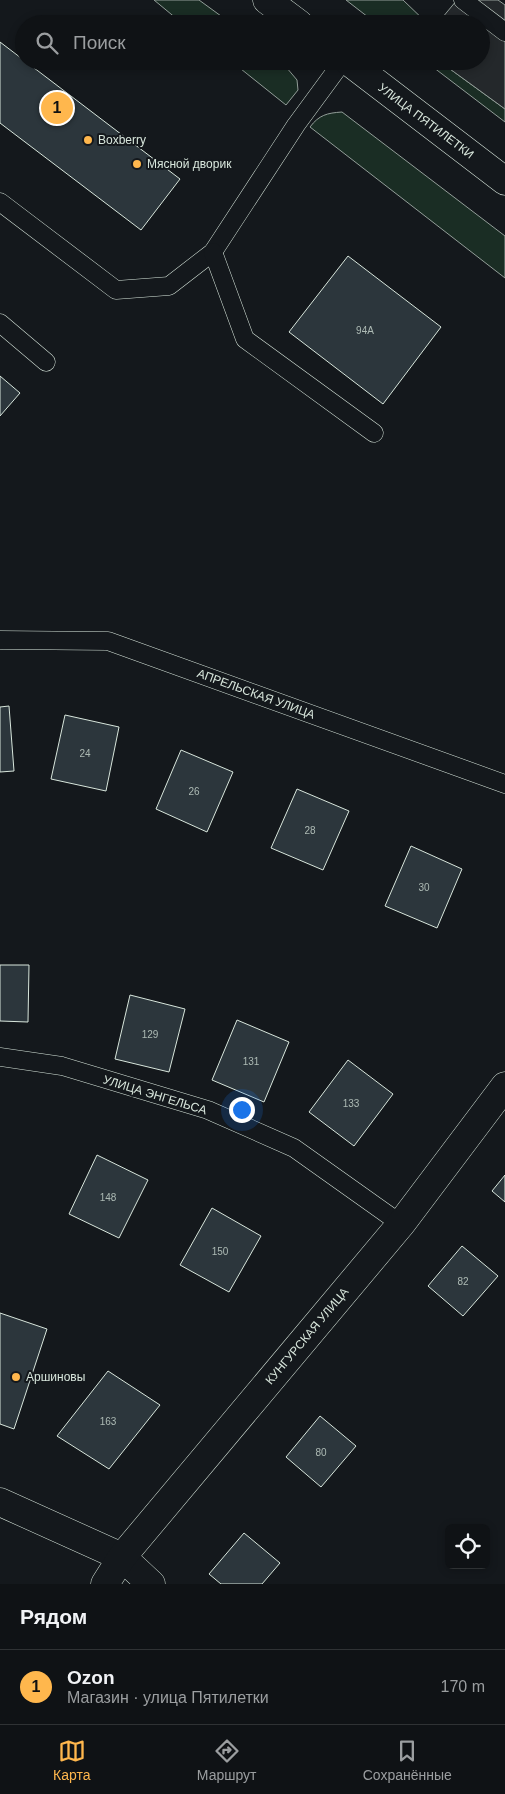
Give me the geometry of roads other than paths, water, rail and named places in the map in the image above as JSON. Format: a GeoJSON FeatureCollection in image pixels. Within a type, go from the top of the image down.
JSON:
{"type":"FeatureCollection","features":[{"type":"Feature","properties":{"kind":"street"},"geometry":{"type":"LineString","coordinates":[[267,0],[286,15]]}},
{"type":"Feature","properties":{"kind":"street","name":"УЛИЦА ПЯТИЛЕТКИ"},"geometry":{"type":"LineString","coordinates":[[360,70],[505,181]]}},
{"type":"Feature","properties":{"kind":"street","name":"КУНГУРСКАЯ УЛИЦА"},"geometry":{"type":"LineString","coordinates":[[105,1584],[122,1557],[401,1224],[505,1086]]}},
{"type":"Feature","properties":{"kind":"street"},"geometry":{"type":"LineString","coordinates":[[0,1502],[122,1557],[151,1584]]}},
{"type":"Feature","properties":{"kind":"lane"},"geometry":{"type":"LineString","coordinates":[[463,0],[483,15]]}},
{"type":"Feature","properties":{"kind":"lane"},"geometry":{"type":"LineString","coordinates":[[490,21],[505,32]]}},
{"type":"Feature","properties":{"kind":"lane"},"geometry":{"type":"LineString","coordinates":[[0,202],[116,290],[169,286],[214,252],[296,124],[336,70]]}},
{"type":"Feature","properties":{"kind":"lane"},"geometry":{"type":"LineString","coordinates":[[214,252],[245,339],[374,433]]}},
{"type":"Feature","properties":{"kind":"lane"},"geometry":{"type":"LineString","coordinates":[[0,323],[46,362]]}},
{"type":"Feature","properties":{"kind":"lane","name":"АПРЕЛЬСКАЯ УЛИЦА"},"geometry":{"type":"LineString","coordinates":[[0,640],[108,641],[505,784]]}},
{"type":"Feature","properties":{"kind":"lane","name":"УЛИЦА ЭНГЕЛЬСА"},"geometry":{"type":"LineString","coordinates":[[0,1057],[62,1066],[208,1110],[294,1148],[401,1224]]}},
{"type":"Feature","properties":{"kind":"place","name":"Ozon"},"geometry":{"type":"Point","coordinates":[57,108]}},
{"type":"Feature","properties":{"kind":"place","name":"Boxberry"},"geometry":{"type":"Point","coordinates":[88,140]}},
{"type":"Feature","properties":{"kind":"place","name":"Мясной дворик"},"geometry":{"type":"Point","coordinates":[137,164]}},
{"type":"Feature","properties":{"kind":"place","name":"Аршиновы"},"geometry":{"type":"Point","coordinates":[16,1377]}}]}
